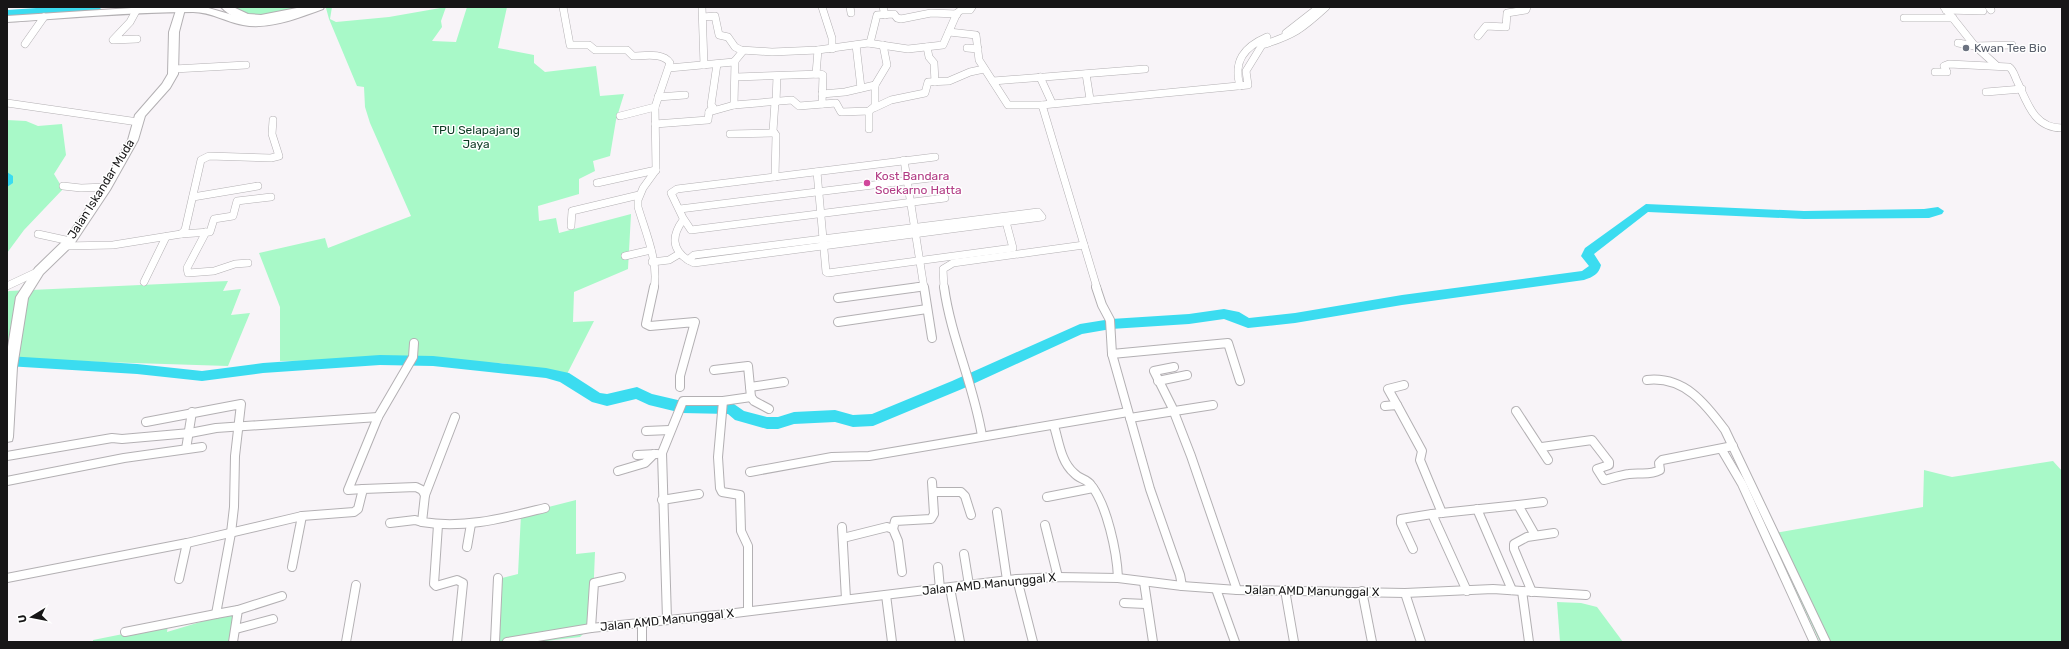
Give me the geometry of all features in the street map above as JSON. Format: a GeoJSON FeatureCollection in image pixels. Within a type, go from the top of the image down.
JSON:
{"type":"FeatureCollection","features":[{"type":"Feature","properties":{"kind":"main road"},"geometry":{"type":"LineString","coordinates":[[7,19],[180,8],[205,9],[242,23],[251,24],[287,17],[319,7]]}},
{"type":"Feature","properties":{"kind":"street"},"geometry":{"type":"LineString","coordinates":[[226,7],[244,16],[255,18],[296,12],[312,7]]}},
{"type":"Feature","properties":{"kind":"street"},"geometry":{"type":"LineString","coordinates":[[563,7],[570,45],[589,45],[595,50],[627,50],[635,56],[661,56],[668,60],[669,68],[655,107],[656,170],[639,195],[638,207],[651,250],[655,282],[646,324],[650,326],[695,322],[680,376],[680,387]]}},
{"type":"Feature","properties":{"kind":"street"},"geometry":{"type":"LineString","coordinates":[[702,7],[704,65]]}},
{"type":"Feature","properties":{"kind":"street"},"geometry":{"type":"LineString","coordinates":[[822,7],[832,38],[832,49]]}},
{"type":"Feature","properties":{"kind":"street"},"geometry":{"type":"LineString","coordinates":[[883,7],[885,15]]}},
{"type":"Feature","properties":{"kind":"street"},"geometry":{"type":"LineString","coordinates":[[703,17],[716,16],[719,35],[728,37],[735,47],[743,51],[776,52],[818,50],[870,43],[908,49],[943,44],[956,14],[959,11],[970,10],[972,7]]}},
{"type":"Feature","properties":{"kind":"street"},"geometry":{"type":"LineString","coordinates":[[1240,86],[1237,75],[1238,63],[1254,44],[1264,38],[1286,33],[1319,7]]}},
{"type":"Feature","properties":{"kind":"street"},"geometry":{"type":"LineString","coordinates":[[949,32],[976,35],[979,60],[1008,105],[1042,104],[1248,85],[1246,71],[1262,45],[1285,38],[1302,29],[1326,7]]}},
{"type":"Feature","properties":{"kind":"street"},"geometry":{"type":"LineString","coordinates":[[1478,36],[1486,26],[1506,26],[1507,12],[1522,12],[1526,10],[1527,7]]}},
{"type":"Feature","properties":{"kind":"street"},"geometry":{"type":"LineString","coordinates":[[180,8],[174,32],[172,58],[174,69],[246,65]]}},
{"type":"Feature","properties":{"kind":"street"},"geometry":{"type":"LineString","coordinates":[[1945,9],[1983,11]]}},
{"type":"Feature","properties":{"kind":"street"},"geometry":{"type":"LineString","coordinates":[[1945,9],[1975,46],[1996,65]]}},
{"type":"Feature","properties":{"kind":"street"},"geometry":{"type":"LineString","coordinates":[[870,43],[876,16],[895,14],[897,18],[901,19],[930,10],[956,14]]}},
{"type":"Feature","properties":{"kind":"street"},"geometry":{"type":"LineString","coordinates":[[136,11],[130,22],[113,40],[137,38]]}},
{"type":"Feature","properties":{"kind":"street"},"geometry":{"type":"LineString","coordinates":[[24,44],[44,17]]}},
{"type":"Feature","properties":{"kind":"street"},"geometry":{"type":"LineString","coordinates":[[1904,18],[1952,18]]}},
{"type":"Feature","properties":{"kind":"street"},"geometry":{"type":"LineString","coordinates":[[1958,43],[1975,46],[2012,45]]}},
{"type":"Feature","properties":{"kind":"street"},"geometry":{"type":"LineString","coordinates":[[856,45],[862,88]]}},
{"type":"Feature","properties":{"kind":"street"},"geometry":{"type":"LineString","coordinates":[[869,130],[875,85],[887,65],[883,45]]}},
{"type":"Feature","properties":{"kind":"street"},"geometry":{"type":"LineString","coordinates":[[927,47],[929,57],[934,63],[935,82]]}},
{"type":"Feature","properties":{"kind":"street"},"geometry":{"type":"LineString","coordinates":[[967,48],[978,49]]}},
{"type":"Feature","properties":{"kind":"street"},"geometry":{"type":"LineString","coordinates":[[816,74],[818,50]]}},
{"type":"Feature","properties":{"kind":"street"},"geometry":{"type":"LineString","coordinates":[[669,68],[735,61],[743,51]]}},
{"type":"Feature","properties":{"kind":"street"},"geometry":{"type":"LineString","coordinates":[[734,105],[736,77],[735,61]]}},
{"type":"Feature","properties":{"kind":"street"},"geometry":{"type":"LineString","coordinates":[[655,124],[708,120],[709,112],[713,107],[711,105],[717,64]]}},
{"type":"Feature","properties":{"kind":"street"},"geometry":{"type":"LineString","coordinates":[[1935,72],[1947,72],[1944,66],[1949,64],[1996,65],[2011,68],[2036,117],[2050,128],[2062,128]]}},
{"type":"Feature","properties":{"kind":"street","name":"Jalan Iskandar Muda"},"geometry":{"type":"LineString","coordinates":[[7,437],[12,362],[22,297],[39,271],[67,244],[106,187],[133,140],[140,115],[166,86],[174,69]]}},
{"type":"Feature","properties":{"kind":"street"},"geometry":{"type":"LineString","coordinates":[[709,112],[734,105],[794,100],[796,105],[799,106],[838,103],[841,112],[871,110],[891,100],[925,93],[928,82],[949,81],[970,72],[984,69]]}},
{"type":"Feature","properties":{"kind":"street"},"geometry":{"type":"LineString","coordinates":[[992,81],[1145,69]]}},
{"type":"Feature","properties":{"kind":"street"},"geometry":{"type":"LineString","coordinates":[[736,77],[822,74],[822,104]]}},
{"type":"Feature","properties":{"kind":"street"},"geometry":{"type":"LineString","coordinates":[[1086,74],[1090,99]]}},
{"type":"Feature","properties":{"kind":"street"},"geometry":{"type":"LineString","coordinates":[[775,177],[776,135],[774,133],[777,76]]}},
{"type":"Feature","properties":{"kind":"street"},"geometry":{"type":"LineString","coordinates":[[1040,78],[1052,103]]}},
{"type":"Feature","properties":{"kind":"street"},"geometry":{"type":"LineString","coordinates":[[822,94],[842,93],[875,85]]}},
{"type":"Feature","properties":{"kind":"street"},"geometry":{"type":"LineString","coordinates":[[1986,92],[2022,89]]}},
{"type":"Feature","properties":{"kind":"street"},"geometry":{"type":"LineString","coordinates":[[658,97],[685,94]]}},
{"type":"Feature","properties":{"kind":"street"},"geometry":{"type":"LineString","coordinates":[[7,103],[138,122]]}},
{"type":"Feature","properties":{"kind":"street"},"geometry":{"type":"LineString","coordinates":[[1042,104],[1102,305],[1110,323],[1112,354],[1150,489],[1180,575],[1182,586]]}},
{"type":"Feature","properties":{"kind":"street"},"geometry":{"type":"LineString","coordinates":[[620,116],[655,107]]}},
{"type":"Feature","properties":{"kind":"street"},"geometry":{"type":"LineString","coordinates":[[181,234],[185,230],[201,160],[204,158],[271,158],[279,156],[272,134],[273,120]]}},
{"type":"Feature","properties":{"kind":"street"},"geometry":{"type":"LineString","coordinates":[[730,134],[774,133]]}},
{"type":"Feature","properties":{"kind":"street"},"geometry":{"type":"LineString","coordinates":[[935,156],[674,189],[671,193],[680,209],[683,220],[690,229],[694,230],[945,198]]}},
{"type":"Feature","properties":{"kind":"street"},"geometry":{"type":"LineString","coordinates":[[904,160],[932,338]]}},
{"type":"Feature","properties":{"kind":"street"},"geometry":{"type":"LineString","coordinates":[[597,183],[656,170]]}},
{"type":"Feature","properties":{"kind":"street"},"geometry":{"type":"LineString","coordinates":[[817,172],[822,214],[826,272],[828,273],[1013,248],[1006,222]]}},
{"type":"Feature","properties":{"kind":"street"},"geometry":{"type":"LineString","coordinates":[[680,209],[938,176]]}},
{"type":"Feature","properties":{"kind":"street"},"geometry":{"type":"LineString","coordinates":[[63,186],[81,188],[106,187]]}},
{"type":"Feature","properties":{"kind":"street"},"geometry":{"type":"LineString","coordinates":[[193,196],[258,186]]}},
{"type":"Feature","properties":{"kind":"street"},"geometry":{"type":"LineString","coordinates":[[571,226],[572,211],[639,195]]}},
{"type":"Feature","properties":{"kind":"street"},"geometry":{"type":"LineString","coordinates":[[38,234],[67,244],[113,245],[181,234],[206,232],[211,231],[216,218],[233,216],[237,201],[271,197]]}},
{"type":"Feature","properties":{"kind":"street"},"geometry":{"type":"LineString","coordinates":[[683,220],[676,229],[675,247],[679,254],[688,260],[694,255],[824,243],[916,231],[1038,212],[1042,217],[916,231]]}},
{"type":"Feature","properties":{"kind":"street"},"geometry":{"type":"LineString","coordinates":[[206,232],[187,268],[188,273],[214,271],[234,264],[248,263]]}},
{"type":"Feature","properties":{"kind":"street"},"geometry":{"type":"LineString","coordinates":[[144,282],[166,237]]}},
{"type":"Feature","properties":{"kind":"street"},"geometry":{"type":"LineString","coordinates":[[982,436],[978,412],[952,327],[944,288],[943,269],[953,263],[1084,245]]}},
{"type":"Feature","properties":{"kind":"street"},"geometry":{"type":"LineString","coordinates":[[625,256],[651,250]]}},
{"type":"Feature","properties":{"kind":"street"},"geometry":{"type":"LineString","coordinates":[[652,262],[669,260],[679,254]]}},
{"type":"Feature","properties":{"kind":"street"},"geometry":{"type":"LineString","coordinates":[[7,286],[39,271]]}},
{"type":"Feature","properties":{"kind":"street"},"geometry":{"type":"LineString","coordinates":[[838,298],[923,286]]}},
{"type":"Feature","properties":{"kind":"street"},"geometry":{"type":"LineString","coordinates":[[838,322],[927,309]]}},
{"type":"Feature","properties":{"kind":"street"},"geometry":{"type":"LineString","coordinates":[[1112,354],[1228,342],[1240,381]]}},
{"type":"Feature","properties":{"kind":"street"},"geometry":{"type":"LineString","coordinates":[[414,343],[413,357],[378,417],[348,490],[416,487],[422,490],[425,495]]}},
{"type":"Feature","properties":{"kind":"street"},"geometry":{"type":"LineString","coordinates":[[714,370],[748,366],[748,383],[751,397],[754,401],[769,409]]}},
{"type":"Feature","properties":{"kind":"street"},"geometry":{"type":"LineString","coordinates":[[1174,367],[1154,371],[1174,410],[1217,527],[1237,590]]}},
{"type":"Feature","properties":{"kind":"street"},"geometry":{"type":"LineString","coordinates":[[1158,381],[1187,375]]}},
{"type":"Feature","properties":{"kind":"street"},"geometry":{"type":"LineString","coordinates":[[1647,380],[1671,380],[1684,386],[1719,423],[1734,446],[1826,642]]}},
{"type":"Feature","properties":{"kind":"street"},"geometry":{"type":"LineString","coordinates":[[750,387],[784,382]]}},
{"type":"Feature","properties":{"kind":"street"},"geometry":{"type":"LineString","coordinates":[[1404,385],[1388,389],[1422,451],[1420,460],[1437,513],[1467,591]]}},
{"type":"Feature","properties":{"kind":"street"},"geometry":{"type":"LineString","coordinates":[[618,471],[645,463],[658,454],[680,412],[682,402],[722,405],[751,397]]}},
{"type":"Feature","properties":{"kind":"street"},"geometry":{"type":"LineString","coordinates":[[146,422],[192,412],[241,404],[238,426],[231,533],[216,614]]}},
{"type":"Feature","properties":{"kind":"street"},"geometry":{"type":"LineString","coordinates":[[722,405],[718,457],[720,488],[722,492],[740,495],[741,531],[748,546],[748,611]]}},
{"type":"Feature","properties":{"kind":"street"},"geometry":{"type":"LineString","coordinates":[[750,472],[825,458],[869,456],[982,436],[1129,415],[1213,405]]}},
{"type":"Feature","properties":{"kind":"street"},"geometry":{"type":"LineString","coordinates":[[1385,406],[1397,405]]}},
{"type":"Feature","properties":{"kind":"street"},"geometry":{"type":"LineString","coordinates":[[1516,410],[1533,437],[1542,447],[1548,460]]}},
{"type":"Feature","properties":{"kind":"street"},"geometry":{"type":"LineString","coordinates":[[186,449],[190,433],[192,412]]}},
{"type":"Feature","properties":{"kind":"street"},"geometry":{"type":"LineString","coordinates":[[7,456],[112,438],[122,439],[190,433],[238,426],[378,417]]}},
{"type":"Feature","properties":{"kind":"street"},"geometry":{"type":"LineString","coordinates":[[422,522],[425,495],[455,417]]}},
{"type":"Feature","properties":{"kind":"street"},"geometry":{"type":"LineString","coordinates":[[1054,426],[1066,464],[1075,475],[1086,479],[1093,488],[1109,527],[1118,565],[1118,578]]}},
{"type":"Feature","properties":{"kind":"street"},"geometry":{"type":"LineString","coordinates":[[646,431],[670,430]]}},
{"type":"Feature","properties":{"kind":"street"},"geometry":{"type":"LineString","coordinates":[[1542,447],[1592,440],[1609,462],[1609,465],[1597,469],[1604,480],[1631,473],[1634,475],[1656,472],[1660,470],[1659,463],[1662,460],[1722,450],[1734,446]]}},
{"type":"Feature","properties":{"kind":"street"},"geometry":{"type":"LineString","coordinates":[[7,481],[124,458],[202,447]]}},
{"type":"Feature","properties":{"kind":"street"},"geometry":{"type":"LineString","coordinates":[[1722,450],[1742,484],[1814,642]]}},
{"type":"Feature","properties":{"kind":"street"},"geometry":{"type":"LineString","coordinates":[[637,455],[658,454]]}},
{"type":"Feature","properties":{"kind":"street"},"geometry":{"type":"LineString","coordinates":[[658,454],[662,500],[667,619]]}},
{"type":"Feature","properties":{"kind":"street"},"geometry":{"type":"LineString","coordinates":[[902,572],[898,541],[893,529],[895,521],[931,519],[934,514],[933,487],[961,492],[965,496],[971,515]]}},
{"type":"Feature","properties":{"kind":"street"},"geometry":{"type":"LineString","coordinates":[[1047,497],[1093,488]]}},
{"type":"Feature","properties":{"kind":"street"},"geometry":{"type":"LineString","coordinates":[[7,578],[187,543],[302,516],[356,511],[363,489]]}},
{"type":"Feature","properties":{"kind":"street"},"geometry":{"type":"LineString","coordinates":[[662,500],[699,494]]}},
{"type":"Feature","properties":{"kind":"street"},"geometry":{"type":"LineString","coordinates":[[1413,548],[1401,523],[1401,519],[1437,513],[1543,502]]}},
{"type":"Feature","properties":{"kind":"street"},"geometry":{"type":"LineString","coordinates":[[1518,505],[1536,536]]}},
{"type":"Feature","properties":{"kind":"street"},"geometry":{"type":"LineString","coordinates":[[390,523],[415,520],[438,526],[471,524],[545,508]]}},
{"type":"Feature","properties":{"kind":"street"},"geometry":{"type":"LineString","coordinates":[[1477,509],[1517,591],[1529,642]]}},
{"type":"Feature","properties":{"kind":"street"},"geometry":{"type":"LineString","coordinates":[[997,512],[1012,580],[1033,642]]}},
{"type":"Feature","properties":{"kind":"street"},"geometry":{"type":"LineString","coordinates":[[292,567],[302,516]]}},
{"type":"Feature","properties":{"kind":"street"},"geometry":{"type":"LineString","coordinates":[[467,547],[471,524]]}},
{"type":"Feature","properties":{"kind":"street"},"geometry":{"type":"LineString","coordinates":[[1045,525],[1058,577]]}},
{"type":"Feature","properties":{"kind":"street"},"geometry":{"type":"LineString","coordinates":[[438,526],[434,584],[436,586],[457,580],[463,583],[457,642]]}},
{"type":"Feature","properties":{"kind":"street"},"geometry":{"type":"LineString","coordinates":[[842,527],[846,599]]}},
{"type":"Feature","properties":{"kind":"street"},"geometry":{"type":"LineString","coordinates":[[843,538],[887,527],[893,529]]}},
{"type":"Feature","properties":{"kind":"street"},"geometry":{"type":"LineString","coordinates":[[1532,592],[1514,549],[1514,544],[1517,541],[1554,533]]}},
{"type":"Feature","properties":{"kind":"street"},"geometry":{"type":"LineString","coordinates":[[179,579],[187,543]]}},
{"type":"Feature","properties":{"kind":"street"},"geometry":{"type":"LineString","coordinates":[[964,554],[969,585]]}},
{"type":"Feature","properties":{"kind":"street"},"geometry":{"type":"LineString","coordinates":[[938,567],[940,589]]}},
{"type":"Feature","properties":{"kind":"street"},"geometry":{"type":"LineString","coordinates":[[591,628],[594,583],[621,577]]}},
{"type":"Feature","properties":{"kind":"street","name":"Jalan AMD Manunggal X"},"geometry":{"type":"LineString","coordinates":[[507,642],[527,640],[591,628],[667,619],[727,614],[1012,580],[1058,577],[1118,578],[1182,586],[1237,590],[1406,592],[1492,589],[1586,595]]}},
{"type":"Feature","properties":{"kind":"street"},"geometry":{"type":"LineString","coordinates":[[495,642],[498,578]]}},
{"type":"Feature","properties":{"kind":"street"},"geometry":{"type":"LineString","coordinates":[[1144,582],[1146,604],[1153,642]]}},
{"type":"Feature","properties":{"kind":"street"},"geometry":{"type":"LineString","coordinates":[[346,642],[356,585]]}},
{"type":"Feature","properties":{"kind":"street"},"geometry":{"type":"LineString","coordinates":[[950,588],[960,642]]}},
{"type":"Feature","properties":{"kind":"street"},"geometry":{"type":"LineString","coordinates":[[1216,589],[1235,642]]}},
{"type":"Feature","properties":{"kind":"street"},"geometry":{"type":"LineString","coordinates":[[1285,590],[1294,642]]}},
{"type":"Feature","properties":{"kind":"street"},"geometry":{"type":"LineString","coordinates":[[1362,591],[1372,642]]}},
{"type":"Feature","properties":{"kind":"street"},"geometry":{"type":"LineString","coordinates":[[1406,592],[1420,642]]}},
{"type":"Feature","properties":{"kind":"street"},"geometry":{"type":"LineString","coordinates":[[125,632],[238,610],[282,596]]}},
{"type":"Feature","properties":{"kind":"street"},"geometry":{"type":"LineString","coordinates":[[886,596],[892,642]]}},
{"type":"Feature","properties":{"kind":"street"},"geometry":{"type":"LineString","coordinates":[[1124,603],[1146,604]]}},
{"type":"Feature","properties":{"kind":"street"},"geometry":{"type":"LineString","coordinates":[[233,642],[238,610]]}},
{"type":"Feature","properties":{"kind":"street"},"geometry":{"type":"LineString","coordinates":[[236,629],[273,619]]}},
{"type":"Feature","properties":{"kind":"street"},"geometry":{"type":"LineString","coordinates":[[642,622],[642,642]]}},
{"type":"Feature","properties":{"kind":"green space"},"geometry":{"type":"Polygon","coordinates":[[[231,7],[301,7],[250,17],[231,7]]]}},
{"type":"Feature","properties":{"kind":"green space","name":"TPU Selapajang Jaya"},"geometry":{"type":"Polygon","coordinates":[[[332,7],[330,19],[336,22],[389,17],[446,7],[441,21],[442,27],[432,41],[456,42],[467,7],[507,7],[498,48],[534,55],[534,63],[545,72],[596,66],[600,96],[624,94],[616,120],[610,156],[593,161],[595,171],[579,179],[579,194],[538,206],[539,221],[556,218],[559,233],[631,214],[628,269],[574,292],[573,322],[594,321],[567,374],[501,363],[388,360],[280,361],[280,307],[259,253],[325,238],[328,248],[411,216],[370,123],[365,107],[364,87],[357,86],[329,19],[326,8],[332,7]]]}},
{"type":"Feature","properties":{"kind":"green space"},"geometry":{"type":"Polygon","coordinates":[[[7,120],[26,121],[38,126],[62,124],[66,155],[54,174],[63,189],[24,230],[7,253],[7,120]]]}},
{"type":"Feature","properties":{"kind":"green space"},"geometry":{"type":"Polygon","coordinates":[[[228,281],[223,291],[241,289],[231,315],[250,313],[228,366],[7,359],[7,292],[9,291],[228,281]]]}},
{"type":"Feature","properties":{"kind":"green space"},"geometry":{"type":"Polygon","coordinates":[[[2053,461],[2062,471],[2062,642],[1820,642],[1769,534],[1923,507],[1924,470],[1952,477],[2053,461]]]}},
{"type":"Feature","properties":{"kind":"green space"},"geometry":{"type":"Polygon","coordinates":[[[576,500],[576,554],[595,552],[592,625],[580,637],[537,642],[482,642],[495,640],[498,579],[518,574],[521,514],[576,500]]]}},
{"type":"Feature","properties":{"kind":"green space"},"geometry":{"type":"Polygon","coordinates":[[[1557,602],[1581,603],[1597,607],[1623,642],[1560,642],[1557,602]]]}},
{"type":"Feature","properties":{"kind":"green space"},"geometry":{"type":"Polygon","coordinates":[[[237,611],[232,642],[93,642],[93,640],[168,625],[167,632],[237,611]]]}},
{"type":"Feature","properties":{"kind":"waterway"},"geometry":{"type":"LineString","coordinates":[[7,13],[98,7]]}},
{"type":"Feature","properties":{"kind":"waterway"},"geometry":{"type":"LineString","coordinates":[[7,176],[7,183]]}},
{"type":"Feature","properties":{"kind":"waterway"},"geometry":{"type":"LineString","coordinates":[[7,361],[137,369],[202,376],[263,368],[380,360],[433,361],[546,373],[564,377],[597,398],[607,400],[637,393],[649,399],[682,407],[731,408],[740,416],[767,423],[778,423],[794,418],[835,416],[853,421],[873,420],[957,385],[1080,329],[1111,324],[1189,319],[1224,314],[1234,316],[1248,323],[1295,318],[1402,300],[1584,275],[1594,270],[1595,265],[1587,256],[1589,251],[1646,208],[1804,215],[1924,214],[1938,211]]}},
{"type":"Feature","properties":{"kind":"place","name":"Kwan Tee Bio"},"geometry":{"type":"Point","coordinates":[1966,48]}},
{"type":"Feature","properties":{"kind":"place","name":"Kost Bandara Soekarno Hatta"},"geometry":{"type":"Point","coordinates":[867,183]}}]}
